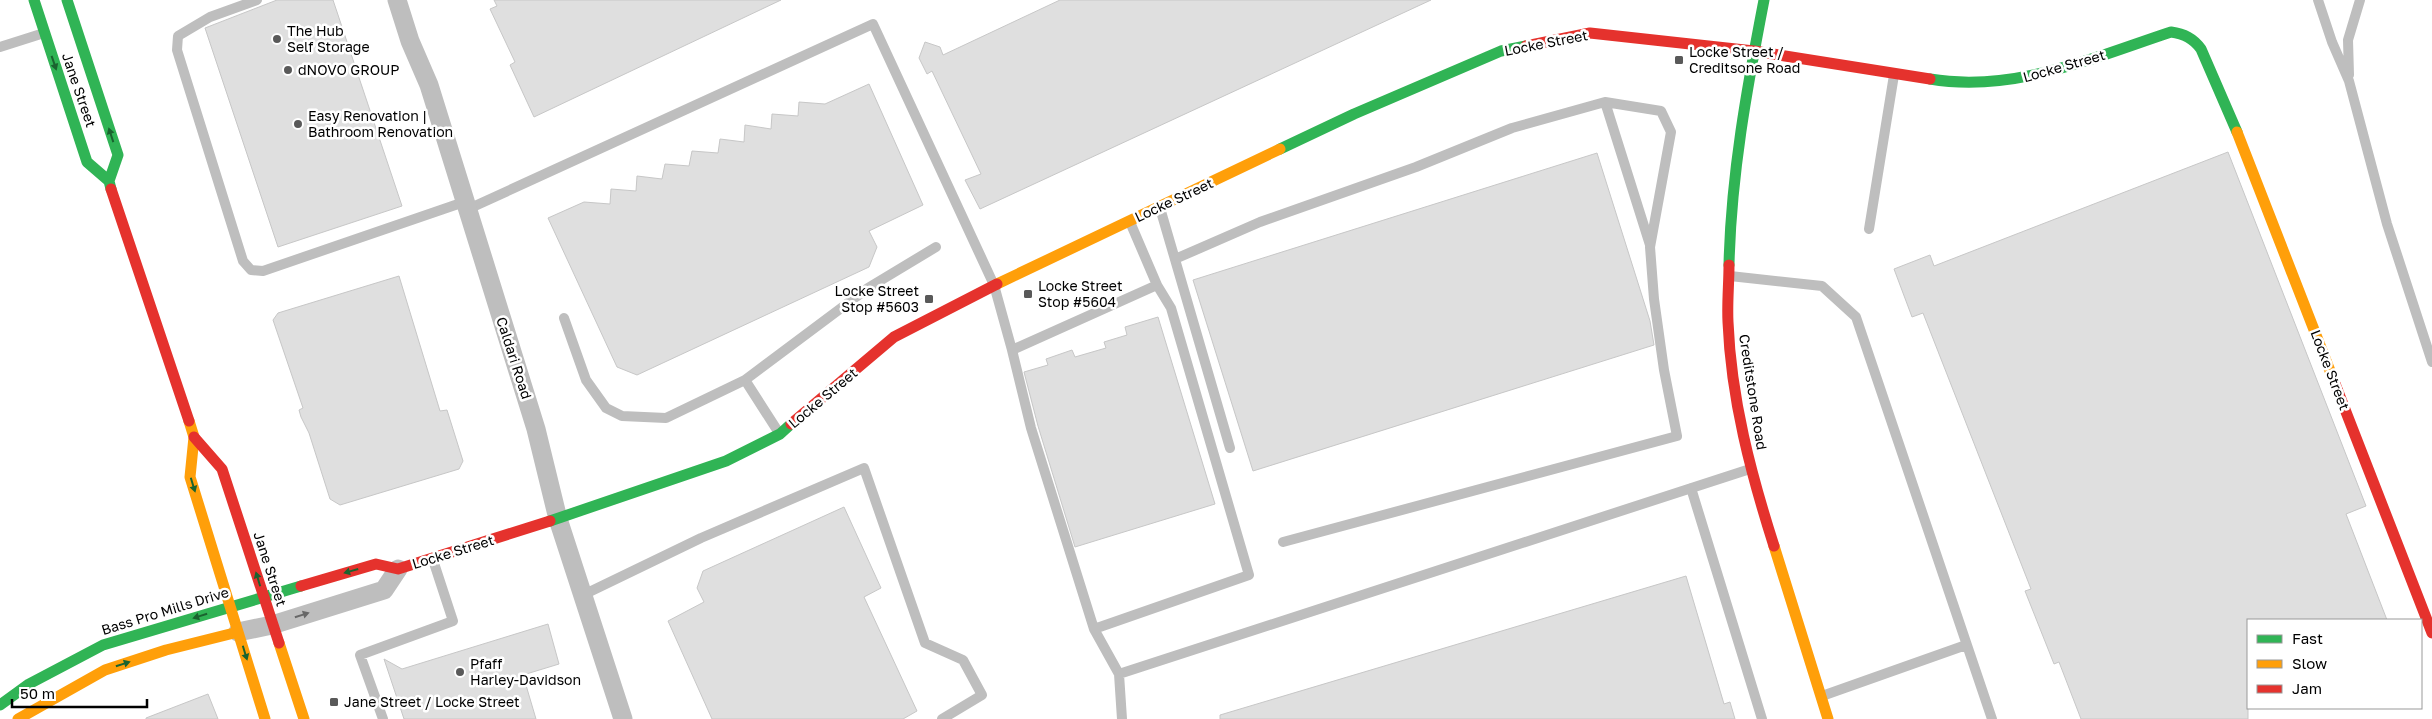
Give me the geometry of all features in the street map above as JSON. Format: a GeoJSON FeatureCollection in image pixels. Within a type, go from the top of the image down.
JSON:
{"type":"FeatureCollection","features":[{"type":"Feature","properties":{"kind":"street","name":"Jane Street"},"geometry":{"type":"LineString","coordinates":[[34,0],[88,162],[109,181],[194,437],[222,469],[304,719]]}},
{"type":"Feature","properties":{"kind":"street","name":"Jane Street"},"geometry":{"type":"LineString","coordinates":[[67,0],[118,155],[109,181]]}},
{"type":"Feature","properties":{"kind":"street","name":"Caldari Road"},"geometry":{"type":"LineString","coordinates":[[397,0],[410,41],[429,85],[465,206],[536,429],[558,519],[623,719]]}},
{"type":"Feature","properties":{"kind":"street","name":"Creditstone Road"},"geometry":{"type":"LineString","coordinates":[[1764,0],[1740,126],[1730,212],[1728,322],[1734,386],[1750,468],[1828,719]]}},
{"type":"Feature","properties":{"kind":"street","name":"Locke Street"},"geometry":{"type":"LineString","coordinates":[[263,597],[376,564],[398,569],[558,519],[726,461],[780,434],[894,337],[994,286],[1354,114],[1501,51],[1590,34],[1754,51],[1942,82],[2007,81],[2040,75],[2171,32],[2183,33],[2194,39],[2201,49],[2238,135],[2432,633]]}},
{"type":"Feature","properties":{"kind":"street","name":"Jane Street"},"geometry":{"type":"LineString","coordinates":[[194,437],[190,477],[265,719]]}},
{"type":"Feature","properties":{"kind":"street","name":"Locke Street"},"geometry":{"type":"LineString","coordinates":[[238,632],[272,625],[384,590],[398,569]]}},
{"type":"Feature","properties":{"kind":"street","name":"Bass Pro Mills Drive"},"geometry":{"type":"LineString","coordinates":[[0,705],[29,684],[103,645],[263,597]]}},
{"type":"Feature","properties":{"kind":"street"},"geometry":{"type":"LineString","coordinates":[[18,719],[105,670],[166,650],[238,632]]}},
{"type":"Feature","properties":{"kind":"lane"},"geometry":{"type":"LineString","coordinates":[[257,0],[210,17],[178,36],[177,50],[243,261],[251,270],[263,271],[465,206],[873,24],[994,286],[1031,428],[1094,629],[1119,674],[1122,719]]}},
{"type":"Feature","properties":{"kind":"lane"},"geometry":{"type":"LineString","coordinates":[[2318,0],[2332,42],[2349,81],[2387,224],[2432,362]]}},
{"type":"Feature","properties":{"kind":"lane"},"geometry":{"type":"LineString","coordinates":[[2349,81],[2348,40],[2360,0]]}},
{"type":"Feature","properties":{"kind":"lane"},"geometry":{"type":"LineString","coordinates":[[0,47],[44,33]]}},
{"type":"Feature","properties":{"kind":"lane"},"geometry":{"type":"LineString","coordinates":[[1869,229],[1894,74]]}},
{"type":"Feature","properties":{"kind":"lane"},"geometry":{"type":"LineString","coordinates":[[1175,259],[1260,222],[1416,167],[1512,128],[1605,102],[1661,111],[1671,132],[1650,247]]}},
{"type":"Feature","properties":{"kind":"lane"},"geometry":{"type":"LineString","coordinates":[[1283,542],[1677,436],[1664,370],[1654,299],[1650,247],[1605,102]]}},
{"type":"Feature","properties":{"kind":"lane"},"geometry":{"type":"LineString","coordinates":[[1159,207],[1230,448]]}},
{"type":"Feature","properties":{"kind":"lane"},"geometry":{"type":"LineString","coordinates":[[1094,629],[1249,575],[1172,308],[1157,285],[1130,221]]}},
{"type":"Feature","properties":{"kind":"lane"},"geometry":{"type":"LineString","coordinates":[[564,318],[586,380],[606,408],[622,416],[666,418],[746,380],[868,288],[936,247]]}},
{"type":"Feature","properties":{"kind":"lane"},"geometry":{"type":"LineString","coordinates":[[1729,276],[1822,286],[1856,316],[1992,719]]}},
{"type":"Feature","properties":{"kind":"lane"},"geometry":{"type":"LineString","coordinates":[[1012,350],[1157,285]]}},
{"type":"Feature","properties":{"kind":"lane"},"geometry":{"type":"LineString","coordinates":[[746,380],[780,434]]}},
{"type":"Feature","properties":{"kind":"lane"},"geometry":{"type":"LineString","coordinates":[[583,595],[701,538],[864,468],[925,643],[963,660],[982,694],[942,719]]}},
{"type":"Feature","properties":{"kind":"lane"},"geometry":{"type":"LineString","coordinates":[[1119,674],[1750,468]]}},
{"type":"Feature","properties":{"kind":"lane"},"geometry":{"type":"LineString","coordinates":[[1691,488],[1762,719]]}},
{"type":"Feature","properties":{"kind":"lane"},"geometry":{"type":"LineString","coordinates":[[383,719],[360,655],[453,621],[432,558]]}},
{"type":"Feature","properties":{"kind":"lane"},"geometry":{"type":"LineString","coordinates":[[1821,696],[1966,645]]}},
{"type":"Feature","properties":{"kind":"building"},"geometry":{"type":"Polygon","coordinates":[[[277,0],[333,0],[402,206],[278,247],[205,28],[277,0]]]}},
{"type":"Feature","properties":{"kind":"building"},"geometry":{"type":"Polygon","coordinates":[[[494,0],[781,0],[534,117],[510,65],[515,62],[490,9],[497,6],[494,0]]]}},
{"type":"Feature","properties":{"kind":"building"},"geometry":{"type":"Polygon","coordinates":[[[1060,0],[1431,0],[980,209],[965,180],[981,174],[932,71],[927,74],[919,58],[925,42],[940,47],[943,55],[1060,0]]]}},
{"type":"Feature","properties":{"kind":"building"},"geometry":{"type":"Polygon","coordinates":[[[869,84],[923,205],[869,231],[877,247],[869,267],[637,375],[617,367],[548,218],[584,202],[610,204],[611,189],[636,191],[637,176],[662,179],[665,164],[689,166],[692,151],[718,153],[720,139],[744,142],[745,125],[771,129],[772,114],[798,116],[799,102],[825,104],[869,84]]]}},
{"type":"Feature","properties":{"kind":"building"},"geometry":{"type":"Polygon","coordinates":[[[2228,152],[2366,506],[2346,514],[2387,619],[2247,619],[2248,719],[2081,719],[2059,662],[2054,664],[2025,591],[2031,589],[1923,313],[1912,317],[1894,269],[1930,255],[1934,266],[2228,152]]]}},
{"type":"Feature","properties":{"kind":"building"},"geometry":{"type":"Polygon","coordinates":[[[1597,153],[1650,321],[1654,345],[1253,471],[1193,280],[1597,153]]]}},
{"type":"Feature","properties":{"kind":"building"},"geometry":{"type":"Polygon","coordinates":[[[399,276],[440,411],[447,410],[463,461],[459,469],[340,505],[330,499],[309,433],[301,417],[299,410],[303,408],[273,320],[278,313],[399,276]]]}},
{"type":"Feature","properties":{"kind":"building"},"geometry":{"type":"Polygon","coordinates":[[[1158,317],[1215,504],[1075,547],[1038,426],[1024,372],[1048,365],[1046,359],[1072,350],[1075,357],[1106,348],[1104,342],[1127,335],[1125,327],[1158,317]]]}},
{"type":"Feature","properties":{"kind":"building"},"geometry":{"type":"Polygon","coordinates":[[[844,507],[881,588],[864,597],[917,711],[903,719],[712,719],[668,621],[704,602],[697,588],[703,571],[844,507]]]}},
{"type":"Feature","properties":{"kind":"building"},"geometry":{"type":"Polygon","coordinates":[[[1686,576],[1724,704],[1730,702],[1735,719],[1220,719],[1220,715],[1686,576]]]}},
{"type":"Feature","properties":{"kind":"building","name":"Pfaff Harley-Davidson"},"geometry":{"type":"Polygon","coordinates":[[[548,624],[559,664],[523,675],[536,719],[404,719],[384,659],[402,669],[548,624]]]}},
{"type":"Feature","properties":{"kind":"building"},"geometry":{"type":"Polygon","coordinates":[[[208,694],[218,719],[146,719],[146,718],[208,694]]]}},
{"type":"Feature","properties":{"kind":"traffic: fast"},"geometry":{"type":"LineString","coordinates":[[34,0],[87,162],[109,181],[111,189]]}},
{"type":"Feature","properties":{"kind":"traffic: fast"},"geometry":{"type":"LineString","coordinates":[[67,0],[118,155],[109,181]]}},
{"type":"Feature","properties":{"kind":"traffic: fast"},"geometry":{"type":"LineString","coordinates":[[1729,265],[1736,165],[1764,0]]}},
{"type":"Feature","properties":{"kind":"traffic: fast"},"geometry":{"type":"LineString","coordinates":[[1930,79],[1961,82],[1992,81],[2022,77],[2082,62],[2171,32],[2188,37],[2201,49],[2237,132]]}},
{"type":"Feature","properties":{"kind":"traffic: fast"},"geometry":{"type":"LineString","coordinates":[[1280,149],[1354,114],[1501,51],[1526,46]]}},
{"type":"Feature","properties":{"kind":"traffic: fast"},"geometry":{"type":"LineString","coordinates":[[550,521],[726,461],[780,434],[791,424]]}},
{"type":"Feature","properties":{"kind":"traffic: fast"},"geometry":{"type":"LineString","coordinates":[[0,705],[29,684],[103,645],[301,586]]}},
{"type":"Feature","properties":{"kind":"traffic: slow"},"geometry":{"type":"LineString","coordinates":[[2237,132],[2332,376]]}},
{"type":"Feature","properties":{"kind":"traffic: slow"},"geometry":{"type":"LineString","coordinates":[[997,284],[1280,149]]}},
{"type":"Feature","properties":{"kind":"traffic: slow"},"geometry":{"type":"LineString","coordinates":[[189,421],[194,437],[190,477],[265,719]]}},
{"type":"Feature","properties":{"kind":"traffic: slow"},"geometry":{"type":"LineString","coordinates":[[1774,546],[1828,719]]}},
{"type":"Feature","properties":{"kind":"traffic: slow"},"geometry":{"type":"LineString","coordinates":[[18,719],[105,670],[166,650],[238,632]]}},
{"type":"Feature","properties":{"kind":"traffic: slow"},"geometry":{"type":"LineString","coordinates":[[279,643],[304,719]]}},
{"type":"Feature","properties":{"kind":"traffic: jam"},"geometry":{"type":"LineString","coordinates":[[1526,46],[1590,33],[1754,51],[1930,79]]}},
{"type":"Feature","properties":{"kind":"traffic: jam"},"geometry":{"type":"LineString","coordinates":[[111,189],[189,421]]}},
{"type":"Feature","properties":{"kind":"traffic: jam"},"geometry":{"type":"LineString","coordinates":[[1729,265],[1728,322],[1733,379],[1750,464],[1774,546]]}},
{"type":"Feature","properties":{"kind":"traffic: jam"},"geometry":{"type":"LineString","coordinates":[[791,424],[894,337],[997,284]]}},
{"type":"Feature","properties":{"kind":"traffic: jam"},"geometry":{"type":"LineString","coordinates":[[2332,376],[2432,633]]}},
{"type":"Feature","properties":{"kind":"traffic: jam"},"geometry":{"type":"LineString","coordinates":[[194,437],[222,469],[279,643]]}},
{"type":"Feature","properties":{"kind":"traffic: jam"},"geometry":{"type":"LineString","coordinates":[[301,586],[376,564],[398,569],[550,521]]}},
{"type":"Feature","properties":{"kind":"place","name":"The Hub Self Storage"},"geometry":{"type":"Point","coordinates":[277,39]}},
{"type":"Feature","properties":{"kind":"place","name":"Locke Street / Creditsone Road"},"geometry":{"type":"Point","coordinates":[1679,60]}},
{"type":"Feature","properties":{"kind":"place","name":"dNOVO GROUP"},"geometry":{"type":"Point","coordinates":[288,70]}},
{"type":"Feature","properties":{"kind":"place","name":"Easy Renovation | Bathroom Renovation"},"geometry":{"type":"Point","coordinates":[298,124]}},
{"type":"Feature","properties":{"kind":"place","name":"Locke Street Stop #5604"},"geometry":{"type":"Point","coordinates":[1028,294]}},
{"type":"Feature","properties":{"kind":"place","name":"Locke Street Stop #5603"},"geometry":{"type":"Point","coordinates":[929,299]}},
{"type":"Feature","properties":{"kind":"place","name":"Pfaff Harley-Davidson"},"geometry":{"type":"Point","coordinates":[460,672]}},
{"type":"Feature","properties":{"kind":"place","name":"Jane Street / Locke Street"},"geometry":{"type":"Point","coordinates":[334,702]}}]}
